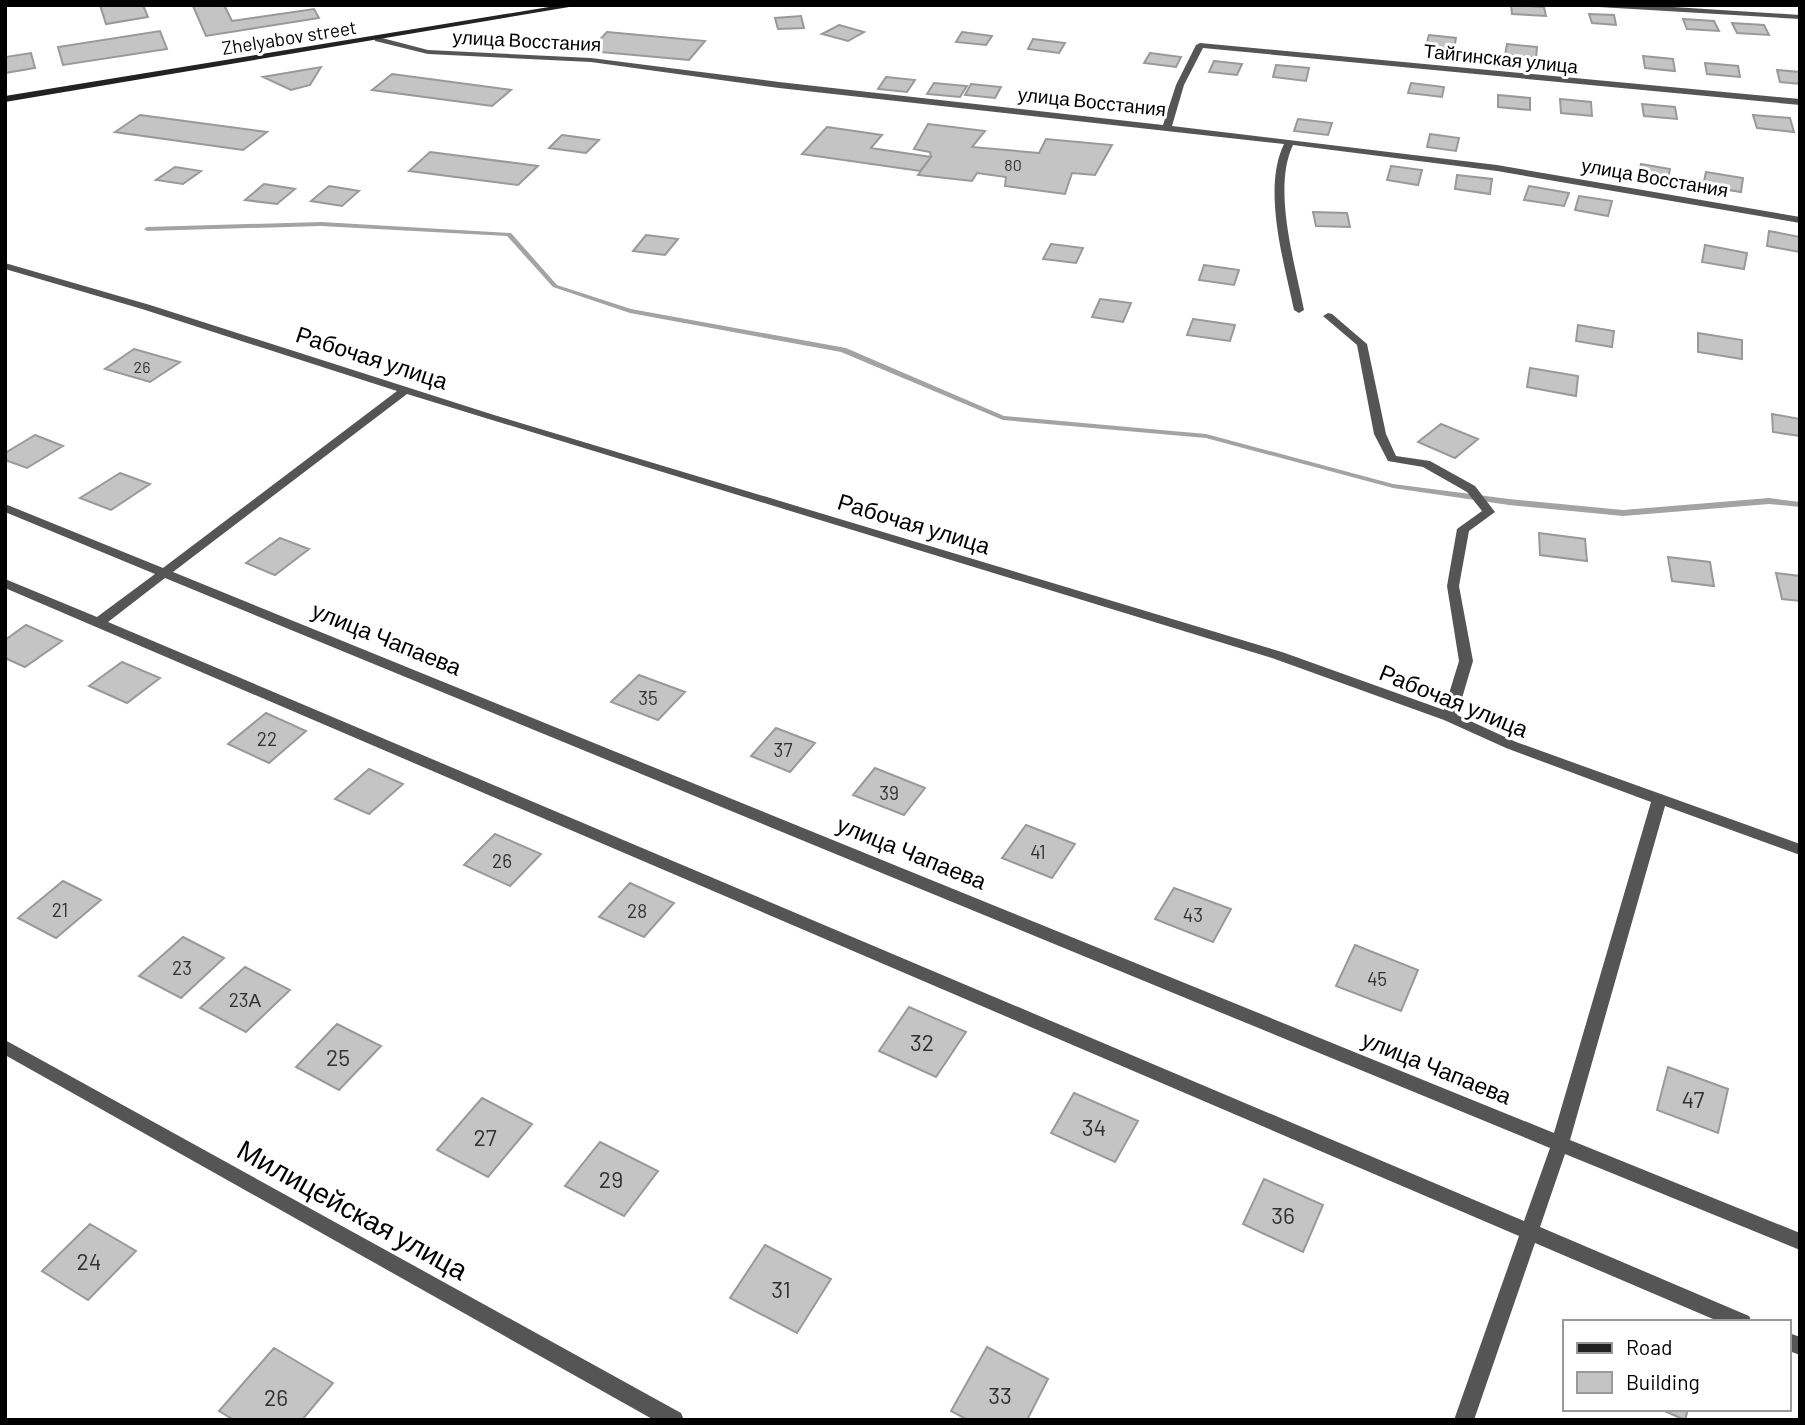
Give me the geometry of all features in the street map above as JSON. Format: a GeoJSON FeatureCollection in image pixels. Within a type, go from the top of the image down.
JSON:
{"type":"FeatureCollection","features":[{"type":"Feature","properties":{"kind":"street","name":"Zhelyabov street"},"geometry":{"type":"LineString","coordinates":[[5,99],[577,5]]}},
{"type":"Feature","properties":{"kind":"street"},"geometry":{"type":"LineString","coordinates":[[1599,5],[1800,17]]}},
{"type":"Feature","properties":{"kind":"street","name":"улица Восстания"},"geometry":{"type":"LineString","coordinates":[[378,39],[428,52],[591,60],[779,85],[1290,142],[1497,169],[1800,220]]}},
{"type":"Feature","properties":{"kind":"street","name":"Тайгинская улица"},"geometry":{"type":"LineString","coordinates":[[1167,127],[1180,85],[1200,45],[1800,102]]}},
{"type":"Feature","properties":{"kind":"street"},"geometry":{"type":"LineString","coordinates":[[1290,142],[1282,152],[1281,213],[1299,310]]}},
{"type":"Feature","properties":{"kind":"street","name":"Рабочая улица"},"geometry":{"type":"LineString","coordinates":[[5,266],[1277,655],[1449,717],[1511,745],[1800,850]]}},
{"type":"Feature","properties":{"kind":"street"},"geometry":{"type":"LineString","coordinates":[[1328,316],[1362,344],[1380,434],[1392,459],[1426,464],[1472,489],[1489,512],[1463,529],[1453,586],[1466,662],[1449,717]]}},
{"type":"Feature","properties":{"kind":"street"},"geometry":{"type":"LineString","coordinates":[[98,623],[405,390]]}},
{"type":"Feature","properties":{"kind":"street","name":"улица Чапаева"},"geometry":{"type":"LineString","coordinates":[[5,508],[1800,1242]]}},
{"type":"Feature","properties":{"kind":"street"},"geometry":{"type":"LineString","coordinates":[[5,583],[1737,1320]]}},
{"type":"Feature","properties":{"kind":"street"},"geometry":{"type":"LineString","coordinates":[[1464,1420],[1560,1144],[1659,800]]}},
{"type":"Feature","properties":{"kind":"street","name":"Милицейская улица"},"geometry":{"type":"LineString","coordinates":[[5,1047],[674,1420]]}},
{"type":"Feature","properties":{"kind":"building"},"geometry":{"type":"Polygon","coordinates":[[[100,5],[143,5],[148,17],[106,24],[100,5]]]}},
{"type":"Feature","properties":{"kind":"building"},"geometry":{"type":"Polygon","coordinates":[[[224,5],[232,21],[314,9],[319,18],[206,36],[193,6],[224,5]]]}},
{"type":"Feature","properties":{"kind":"building"},"geometry":{"type":"Polygon","coordinates":[[[1511,5],[1544,7],[1546,16],[1512,14],[1511,5]]]}},
{"type":"Feature","properties":{"kind":"building"},"geometry":{"type":"Polygon","coordinates":[[[1589,14],[1614,15],[1616,25],[1592,23],[1589,14]]]}},
{"type":"Feature","properties":{"kind":"building"},"geometry":{"type":"Polygon","coordinates":[[[801,16],[804,28],[778,29],[775,18],[801,16]]]}},
{"type":"Feature","properties":{"kind":"building"},"geometry":{"type":"Polygon","coordinates":[[[1683,19],[1714,21],[1719,31],[1687,29],[1683,19]]]}},
{"type":"Feature","properties":{"kind":"building"},"geometry":{"type":"Polygon","coordinates":[[[1732,23],[1764,25],[1769,35],[1737,33],[1732,23]]]}},
{"type":"Feature","properties":{"kind":"building"},"geometry":{"type":"Polygon","coordinates":[[[839,25],[864,32],[848,41],[822,34],[839,25]]]}},
{"type":"Feature","properties":{"kind":"building"},"geometry":{"type":"Polygon","coordinates":[[[160,31],[167,49],[63,65],[58,47],[160,31]]]}},
{"type":"Feature","properties":{"kind":"building"},"geometry":{"type":"Polygon","coordinates":[[[607,32],[705,41],[689,60],[589,51],[607,32]]]}},
{"type":"Feature","properties":{"kind":"building"},"geometry":{"type":"Polygon","coordinates":[[[962,32],[992,36],[986,45],[956,42],[962,32]]]}},
{"type":"Feature","properties":{"kind":"building"},"geometry":{"type":"Polygon","coordinates":[[[1429,35],[1456,38],[1454,49],[1426,46],[1429,35]]]}},
{"type":"Feature","properties":{"kind":"building"},"geometry":{"type":"Polygon","coordinates":[[[1033,39],[1065,43],[1059,53],[1028,49],[1033,39]]]}},
{"type":"Feature","properties":{"kind":"building"},"geometry":{"type":"Polygon","coordinates":[[[1507,44],[1537,47],[1536,58],[1505,55],[1507,44]]]}},
{"type":"Feature","properties":{"kind":"building"},"geometry":{"type":"Polygon","coordinates":[[[31,53],[35,68],[5,73],[5,57],[31,53]]]}},
{"type":"Feature","properties":{"kind":"building"},"geometry":{"type":"Polygon","coordinates":[[[1150,53],[1181,57],[1176,67],[1144,63],[1150,53]]]}},
{"type":"Feature","properties":{"kind":"building"},"geometry":{"type":"Polygon","coordinates":[[[1643,56],[1673,59],[1675,71],[1645,68],[1643,56]]]}},
{"type":"Feature","properties":{"kind":"building"},"geometry":{"type":"Polygon","coordinates":[[[1214,61],[1242,64],[1237,75],[1209,72],[1214,61]]]}},
{"type":"Feature","properties":{"kind":"building"},"geometry":{"type":"Polygon","coordinates":[[[1705,63],[1738,66],[1740,77],[1707,74],[1705,63]]]}},
{"type":"Feature","properties":{"kind":"building"},"geometry":{"type":"Polygon","coordinates":[[[1276,65],[1309,68],[1306,81],[1273,77],[1276,65]]]}},
{"type":"Feature","properties":{"kind":"building"},"geometry":{"type":"Polygon","coordinates":[[[321,67],[310,85],[291,90],[263,77],[321,67]]]}},
{"type":"Feature","properties":{"kind":"building"},"geometry":{"type":"Polygon","coordinates":[[[1777,70],[1800,72],[1800,84],[1780,82],[1777,70]]]}},
{"type":"Feature","properties":{"kind":"building"},"geometry":{"type":"Polygon","coordinates":[[[392,74],[511,90],[492,106],[372,90],[392,74]]]}},
{"type":"Feature","properties":{"kind":"building"},"geometry":{"type":"Polygon","coordinates":[[[886,77],[915,80],[907,92],[878,89],[886,77]]]}},
{"type":"Feature","properties":{"kind":"building"},"geometry":{"type":"Polygon","coordinates":[[[934,83],[967,86],[960,97],[927,94],[934,83]]]}},
{"type":"Feature","properties":{"kind":"building"},"geometry":{"type":"Polygon","coordinates":[[[1411,83],[1444,87],[1442,97],[1408,93],[1411,83]]]}},
{"type":"Feature","properties":{"kind":"building"},"geometry":{"type":"Polygon","coordinates":[[[971,84],[1001,87],[995,98],[965,95],[971,84]]]}},
{"type":"Feature","properties":{"kind":"building"},"geometry":{"type":"Polygon","coordinates":[[[1498,95],[1530,98],[1530,110],[1498,107],[1498,95]]]}},
{"type":"Feature","properties":{"kind":"building"},"geometry":{"type":"Polygon","coordinates":[[[1111,99],[1142,102],[1138,114],[1107,110],[1111,99]]]}},
{"type":"Feature","properties":{"kind":"building"},"geometry":{"type":"Polygon","coordinates":[[[1560,99],[1591,102],[1592,116],[1561,113],[1560,99]]]}},
{"type":"Feature","properties":{"kind":"building"},"geometry":{"type":"Polygon","coordinates":[[[1642,104],[1675,107],[1677,119],[1644,116],[1642,104]]]}},
{"type":"Feature","properties":{"kind":"building"},"geometry":{"type":"Polygon","coordinates":[[[140,115],[267,132],[243,150],[115,132],[140,115]]]}},
{"type":"Feature","properties":{"kind":"building"},"geometry":{"type":"Polygon","coordinates":[[[1753,115],[1790,118],[1794,132],[1757,128],[1753,115]]]}},
{"type":"Feature","properties":{"kind":"building"},"geometry":{"type":"Polygon","coordinates":[[[1298,119],[1332,123],[1328,135],[1294,131],[1298,119]]]}},
{"type":"Feature","properties":{"kind":"building"},"geometry":{"type":"Polygon","coordinates":[[[928,124],[985,131],[972,147],[1039,153],[1046,139],[1112,145],[1095,175],[1072,173],[1065,194],[1005,186],[1006,177],[977,173],[972,181],[918,175],[931,157],[930,152],[914,149],[928,124]]]}},
{"type":"Feature","properties":{"kind":"building"},"geometry":{"type":"Polygon","coordinates":[[[827,127],[882,135],[871,148],[931,157],[920,171],[802,154],[827,127]]]}},
{"type":"Feature","properties":{"kind":"building"},"geometry":{"type":"Polygon","coordinates":[[[1430,134],[1459,138],[1456,151],[1427,147],[1430,134]]]}},
{"type":"Feature","properties":{"kind":"building"},"geometry":{"type":"Polygon","coordinates":[[[562,135],[599,140],[586,153],[549,148],[562,135]]]}},
{"type":"Feature","properties":{"kind":"building"},"geometry":{"type":"Polygon","coordinates":[[[430,152],[538,166],[518,185],[409,171],[430,152]]]}},
{"type":"Feature","properties":{"kind":"building"},"geometry":{"type":"Polygon","coordinates":[[[1641,164],[1670,169],[1667,184],[1637,179],[1641,164]]]}},
{"type":"Feature","properties":{"kind":"building"},"geometry":{"type":"Polygon","coordinates":[[[1391,166],[1422,170],[1418,185],[1387,180],[1391,166]]]}},
{"type":"Feature","properties":{"kind":"building"},"geometry":{"type":"Polygon","coordinates":[[[175,167],[201,171],[183,184],[156,180],[175,167]]]}},
{"type":"Feature","properties":{"kind":"building"},"geometry":{"type":"Polygon","coordinates":[[[1706,172],[1743,178],[1741,192],[1703,186],[1706,172]]]}},
{"type":"Feature","properties":{"kind":"building"},"geometry":{"type":"Polygon","coordinates":[[[1457,175],[1492,179],[1490,194],[1455,189],[1457,175]]]}},
{"type":"Feature","properties":{"kind":"building"},"geometry":{"type":"Polygon","coordinates":[[[264,184],[295,189],[277,204],[245,200],[264,184]]]}},
{"type":"Feature","properties":{"kind":"building"},"geometry":{"type":"Polygon","coordinates":[[[329,186],[359,191],[342,206],[311,201],[329,186]]]}},
{"type":"Feature","properties":{"kind":"building"},"geometry":{"type":"Polygon","coordinates":[[[1529,186],[1569,193],[1564,206],[1524,200],[1529,186]]]}},
{"type":"Feature","properties":{"kind":"building"},"geometry":{"type":"Polygon","coordinates":[[[1579,196],[1612,201],[1608,216],[1575,210],[1579,196]]]}},
{"type":"Feature","properties":{"kind":"building"},"geometry":{"type":"Polygon","coordinates":[[[1313,212],[1347,213],[1350,227],[1316,226],[1313,212]]]}},
{"type":"Feature","properties":{"kind":"building"},"geometry":{"type":"Polygon","coordinates":[[[1769,231],[1800,237],[1800,252],[1767,246],[1769,231]]]}},
{"type":"Feature","properties":{"kind":"building"},"geometry":{"type":"Polygon","coordinates":[[[646,235],[678,239],[665,255],[633,251],[646,235]]]}},
{"type":"Feature","properties":{"kind":"building"},"geometry":{"type":"Polygon","coordinates":[[[1051,244],[1083,248],[1076,263],[1043,259],[1051,244]]]}},
{"type":"Feature","properties":{"kind":"building"},"geometry":{"type":"Polygon","coordinates":[[[1705,245],[1747,253],[1744,269],[1702,262],[1705,245]]]}},
{"type":"Feature","properties":{"kind":"building"},"geometry":{"type":"Polygon","coordinates":[[[1204,265],[1239,270],[1234,285],[1199,280],[1204,265]]]}},
{"type":"Feature","properties":{"kind":"building"},"geometry":{"type":"Polygon","coordinates":[[[1100,299],[1131,303],[1123,322],[1092,317],[1100,299]]]}},
{"type":"Feature","properties":{"kind":"building"},"geometry":{"type":"Polygon","coordinates":[[[1193,319],[1235,325],[1230,341],[1187,335],[1193,319]]]}},
{"type":"Feature","properties":{"kind":"building"},"geometry":{"type":"Polygon","coordinates":[[[1578,325],[1614,331],[1612,347],[1576,341],[1578,325]]]}},
{"type":"Feature","properties":{"kind":"building"},"geometry":{"type":"Polygon","coordinates":[[[1698,333],[1742,340],[1742,359],[1698,352],[1698,333]]]}},
{"type":"Feature","properties":{"kind":"building"},"geometry":{"type":"Polygon","coordinates":[[[134,349],[180,362],[150,382],[105,369],[134,349]]]}},
{"type":"Feature","properties":{"kind":"building"},"geometry":{"type":"Polygon","coordinates":[[[1530,368],[1578,376],[1576,396],[1527,387],[1530,368]]]}},
{"type":"Feature","properties":{"kind":"building"},"geometry":{"type":"Polygon","coordinates":[[[1772,414],[1800,419],[1800,436],[1773,432],[1772,414]]]}},
{"type":"Feature","properties":{"kind":"building"},"geometry":{"type":"Polygon","coordinates":[[[1441,424],[1478,439],[1455,458],[1418,442],[1441,424]]]}},
{"type":"Feature","properties":{"kind":"building"},"geometry":{"type":"Polygon","coordinates":[[[35,435],[63,446],[27,468],[5,460],[5,453],[35,435]]]}},
{"type":"Feature","properties":{"kind":"building"},"geometry":{"type":"Polygon","coordinates":[[[120,473],[150,484],[111,510],[80,498],[120,473]]]}},
{"type":"Feature","properties":{"kind":"building"},"geometry":{"type":"Polygon","coordinates":[[[1539,533],[1585,539],[1587,561],[1540,555],[1539,533]]]}},
{"type":"Feature","properties":{"kind":"building"},"geometry":{"type":"Polygon","coordinates":[[[280,538],[309,549],[275,575],[246,563],[280,538]]]}},
{"type":"Feature","properties":{"kind":"building"},"geometry":{"type":"Polygon","coordinates":[[[1668,557],[1710,562],[1714,586],[1672,581],[1668,557]]]}},
{"type":"Feature","properties":{"kind":"building"},"geometry":{"type":"Polygon","coordinates":[[[1776,573],[1800,576],[1800,601],[1782,599],[1776,573]]]}},
{"type":"Feature","properties":{"kind":"building"},"geometry":{"type":"Polygon","coordinates":[[[26,625],[62,641],[25,667],[5,658],[5,640],[26,625]]]}},
{"type":"Feature","properties":{"kind":"building"},"geometry":{"type":"Polygon","coordinates":[[[122,662],[160,678],[127,703],[89,686],[122,662]]]}},
{"type":"Feature","properties":{"kind":"building"},"geometry":{"type":"Polygon","coordinates":[[[639,675],[685,692],[658,720],[611,702],[639,675]]]}},
{"type":"Feature","properties":{"kind":"building"},"geometry":{"type":"Polygon","coordinates":[[[266,713],[306,731],[269,763],[228,744],[266,713]]]}},
{"type":"Feature","properties":{"kind":"building"},"geometry":{"type":"Polygon","coordinates":[[[776,728],[815,743],[790,772],[751,756],[776,728]]]}},
{"type":"Feature","properties":{"kind":"building"},"geometry":{"type":"Polygon","coordinates":[[[875,768],[925,788],[904,815],[853,795],[875,768]]]}},
{"type":"Feature","properties":{"kind":"building"},"geometry":{"type":"Polygon","coordinates":[[[369,769],[403,784],[369,814],[335,799],[369,769]]]}},
{"type":"Feature","properties":{"kind":"building"},"geometry":{"type":"Polygon","coordinates":[[[1026,825],[1075,844],[1052,878],[1002,858],[1026,825]]]}},
{"type":"Feature","properties":{"kind":"building"},"geometry":{"type":"Polygon","coordinates":[[[495,834],[541,854],[510,886],[464,865],[495,834]]]}},
{"type":"Feature","properties":{"kind":"building"},"geometry":{"type":"Polygon","coordinates":[[[63,881],[101,900],[56,938],[18,918],[63,881]]]}},
{"type":"Feature","properties":{"kind":"building"},"geometry":{"type":"Polygon","coordinates":[[[630,883],[674,903],[644,937],[599,917],[630,883]]]}},
{"type":"Feature","properties":{"kind":"building"},"geometry":{"type":"Polygon","coordinates":[[[1174,888],[1231,909],[1213,942],[1155,919],[1174,888]]]}},
{"type":"Feature","properties":{"kind":"building"},"geometry":{"type":"Polygon","coordinates":[[[183,937],[224,958],[181,998],[139,976],[183,937]]]}},
{"type":"Feature","properties":{"kind":"building"},"geometry":{"type":"Polygon","coordinates":[[[1355,945],[1418,970],[1401,1011],[1336,986],[1355,945]]]}},
{"type":"Feature","properties":{"kind":"building"},"geometry":{"type":"Polygon","coordinates":[[[245,967],[290,990],[246,1032],[200,1008],[245,967]]]}},
{"type":"Feature","properties":{"kind":"building"},"geometry":{"type":"Polygon","coordinates":[[[909,1007],[966,1032],[936,1077],[879,1051],[909,1007]]]}},
{"type":"Feature","properties":{"kind":"building"},"geometry":{"type":"Polygon","coordinates":[[[337,1024],[381,1046],[339,1090],[296,1067],[337,1024]]]}},
{"type":"Feature","properties":{"kind":"building"},"geometry":{"type":"Polygon","coordinates":[[[1668,1067],[1728,1089],[1718,1133],[1657,1110],[1668,1067]]]}},
{"type":"Feature","properties":{"kind":"building"},"geometry":{"type":"Polygon","coordinates":[[[1074,1093],[1138,1121],[1115,1162],[1051,1133],[1074,1093]]]}},
{"type":"Feature","properties":{"kind":"building"},"geometry":{"type":"Polygon","coordinates":[[[482,1098],[532,1124],[488,1177],[437,1150],[482,1098]]]}},
{"type":"Feature","properties":{"kind":"building"},"geometry":{"type":"Polygon","coordinates":[[[600,1142],[658,1171],[624,1216],[565,1186],[600,1142]]]}},
{"type":"Feature","properties":{"kind":"building"},"geometry":{"type":"Polygon","coordinates":[[[1264,1179],[1323,1205],[1303,1252],[1243,1224],[1264,1179]]]}},
{"type":"Feature","properties":{"kind":"building"},"geometry":{"type":"Polygon","coordinates":[[[90,1224],[136,1251],[88,1300],[42,1271],[90,1224]]]}},
{"type":"Feature","properties":{"kind":"building"},"geometry":{"type":"Polygon","coordinates":[[[765,1245],[831,1279],[797,1333],[730,1298],[765,1245]]]}},
{"type":"Feature","properties":{"kind":"building"},"geometry":{"type":"Polygon","coordinates":[[[987,1347],[1048,1379],[1027,1420],[968,1420],[951,1411],[987,1347]]]}},
{"type":"Feature","properties":{"kind":"building"},"geometry":{"type":"Polygon","coordinates":[[[274,1348],[333,1383],[302,1420],[234,1420],[219,1411],[274,1348]]]}},
{"type":"Feature","properties":{"kind":"building"},"geometry":{"type":"Polygon","coordinates":[[[1665,1411],[1687,1411],[1685,1420],[1665,1411]]]}},
{"type":"Feature","properties":{"kind":"waterway"},"geometry":{"type":"LineString","coordinates":[[147,229],[321,224],[509,234],[555,286],[630,311],[843,350],[1003,418],[1206,436],[1393,486],[1509,502],[1623,513],[1769,501],[1800,505]]}}]}
